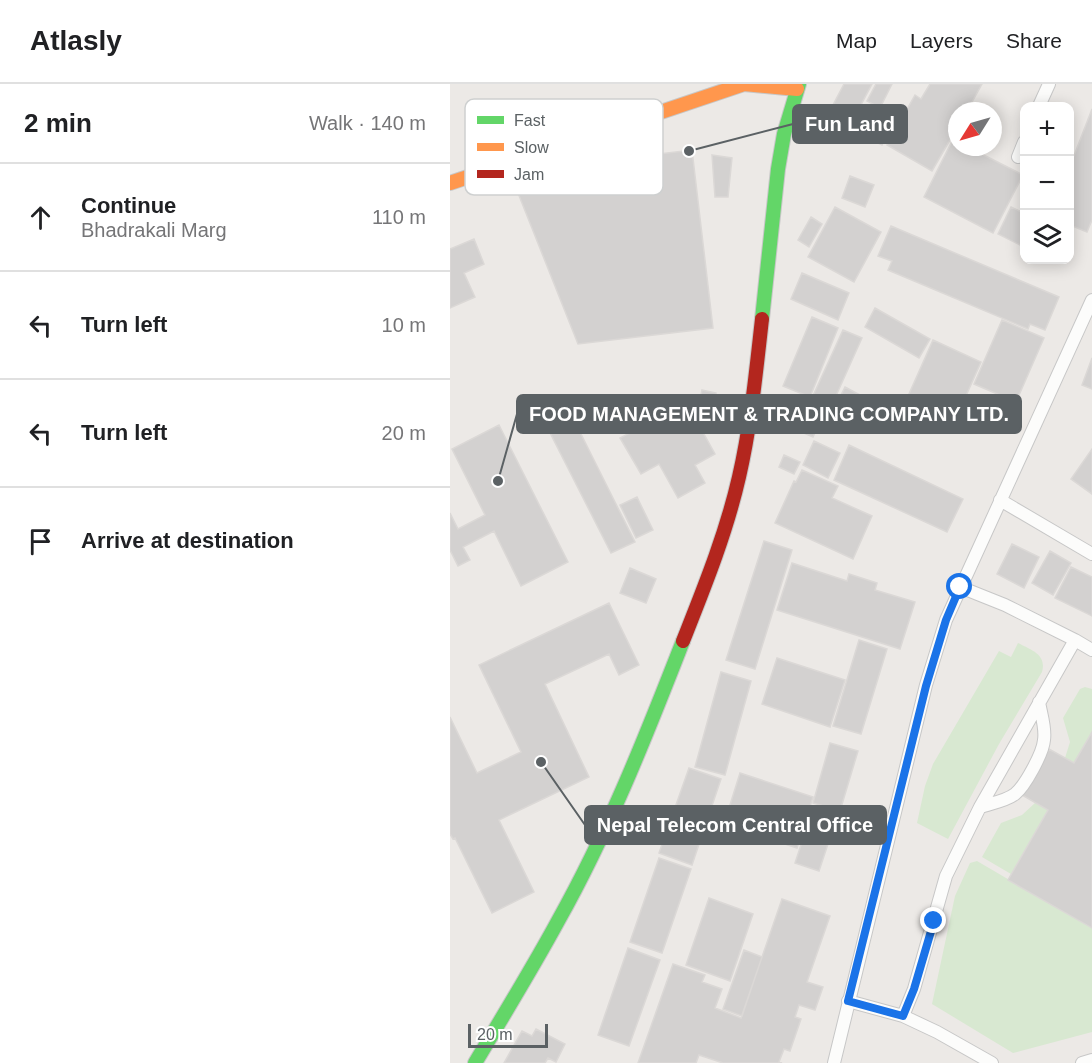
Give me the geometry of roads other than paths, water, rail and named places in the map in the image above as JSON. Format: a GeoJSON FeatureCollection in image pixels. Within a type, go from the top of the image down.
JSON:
{"type":"FeatureCollection","features":[{"type":"Feature","properties":{"kind":"main road"},"geometry":{"type":"LineString","coordinates":[[475,1063],[559,920],[602,835],[652,722],[714,562],[741,467],[753,398],[778,169],[784,134],[798,87],[744,84],[663,111]]}},
{"type":"Feature","properties":{"kind":"main road"},"geometry":{"type":"LineString","coordinates":[[450,183],[465,178]]}},
{"type":"Feature","properties":{"kind":"lane"},"geometry":{"type":"LineString","coordinates":[[1042,102],[1049,84]]}},
{"type":"Feature","properties":{"kind":"lane"},"geometry":{"type":"LineString","coordinates":[[1018,158],[1020,153]]}},
{"type":"Feature","properties":{"kind":"lane"},"geometry":{"type":"LineString","coordinates":[[834,1063],[926,686],[946,620],[1092,300]]}},
{"type":"Feature","properties":{"kind":"lane"},"geometry":{"type":"LineString","coordinates":[[1000,500],[1092,554]]}},
{"type":"Feature","properties":{"kind":"lane"},"geometry":{"type":"LineString","coordinates":[[960,587],[1005,605],[1092,650]]}},
{"type":"Feature","properties":{"kind":"lane"},"geometry":{"type":"LineString","coordinates":[[903,1016],[914,989],[946,876],[980,807],[1076,640]]}},
{"type":"Feature","properties":{"kind":"lane"},"geometry":{"type":"LineString","coordinates":[[980,807],[1008,798],[1021,788],[1045,739],[1039,702]]}},
{"type":"Feature","properties":{"kind":"lane"},"geometry":{"type":"LineString","coordinates":[[848,1001],[903,1016],[992,1063]]}},
{"type":"Feature","properties":{"kind":"lane"},"geometry":{"type":"LineString","coordinates":[[1082,1063],[1092,1060]]}},
{"type":"Feature","properties":{"kind":"place","name":"Fun Land"},"geometry":{"type":"Point","coordinates":[689,151]}},
{"type":"Feature","properties":{"kind":"place","name":"FOOD MANAGEMENT & TRADING COMPANY LTD."},"geometry":{"type":"Point","coordinates":[498,481]}},
{"type":"Feature","properties":{"kind":"place","name":"Nepal Telecom Central Office"},"geometry":{"type":"Point","coordinates":[541,762]}}]}
